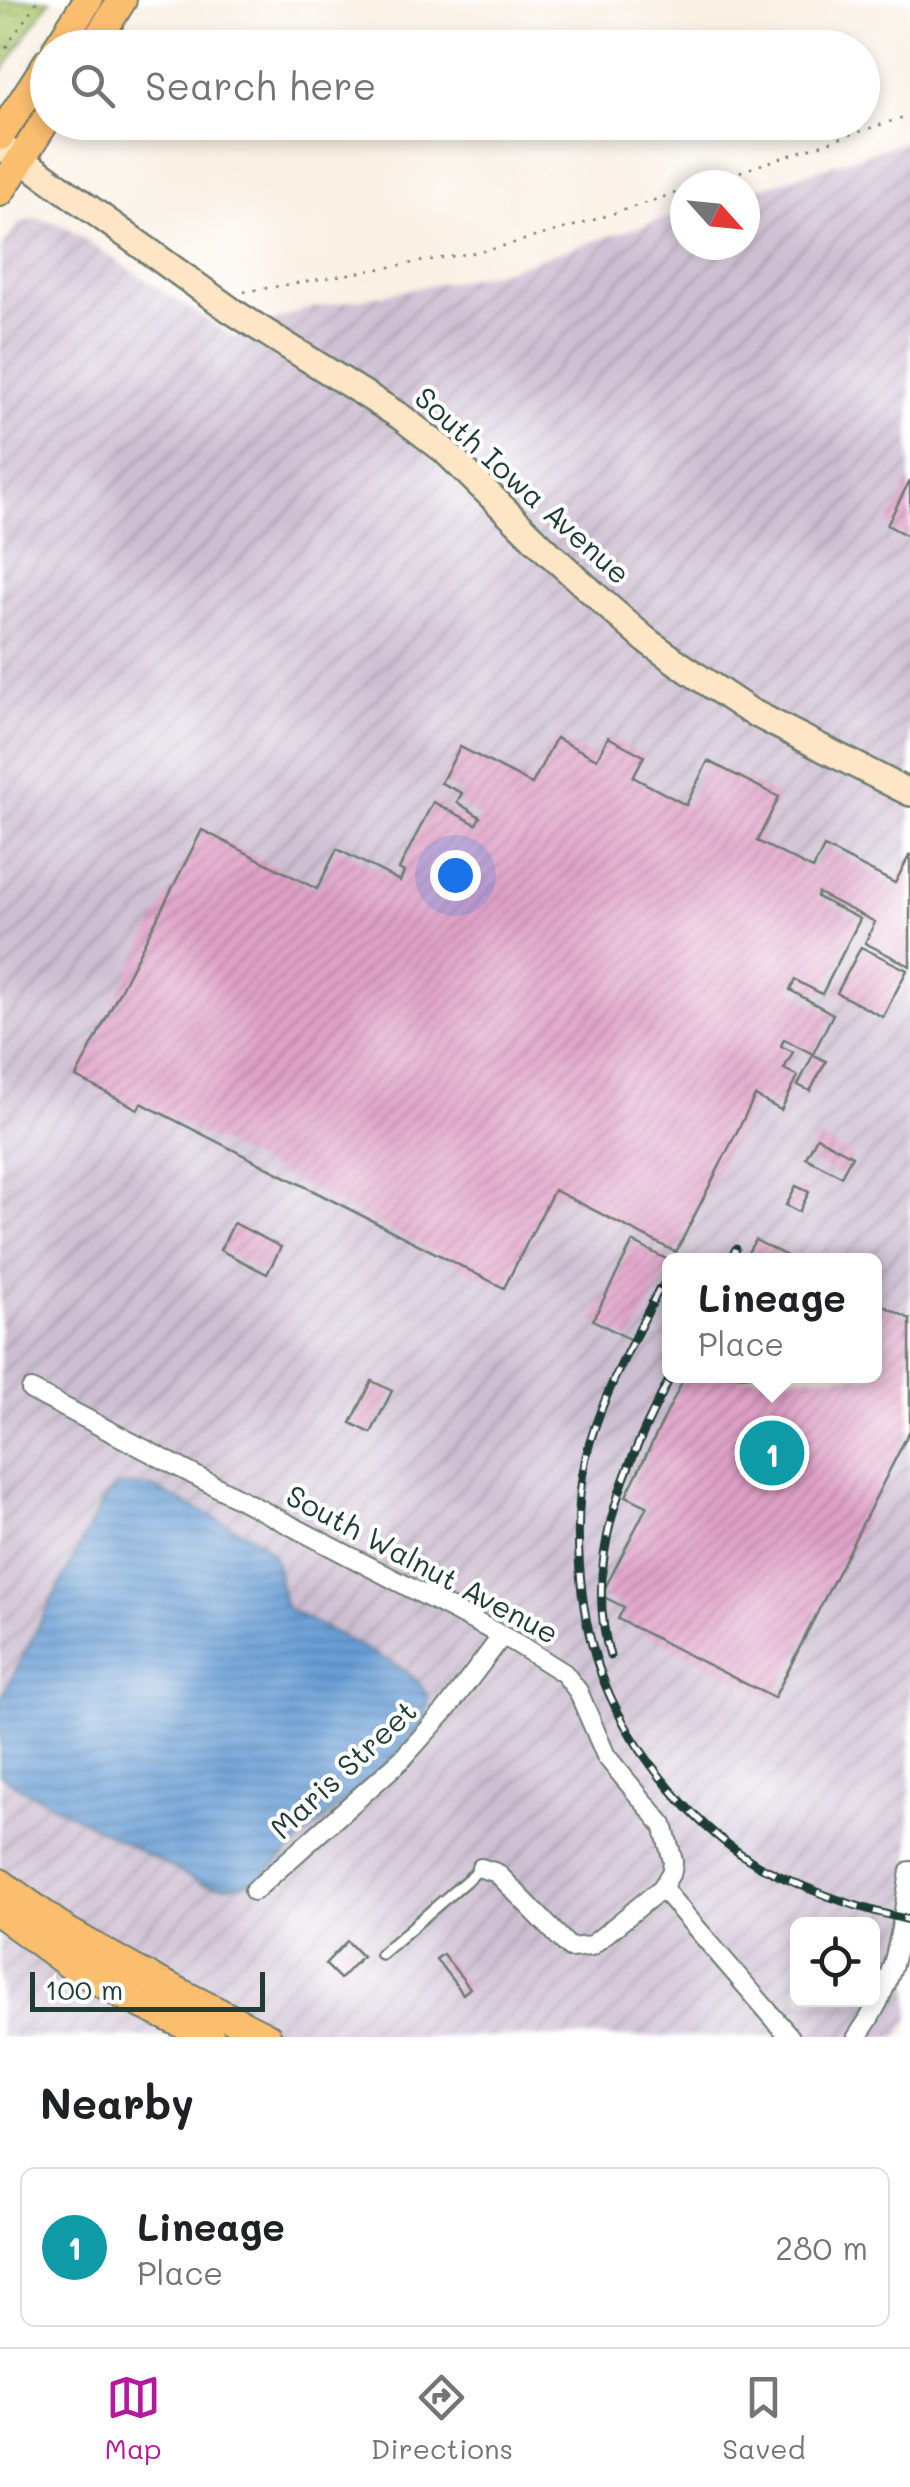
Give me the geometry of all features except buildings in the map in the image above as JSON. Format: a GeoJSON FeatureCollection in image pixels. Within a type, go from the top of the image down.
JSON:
{"type":"FeatureCollection","features":[{"type":"Feature","properties":{"kind":"highway"},"geometry":{"type":"LineString","coordinates":[[69,30],[88,0]]}},
{"type":"Feature","properties":{"kind":"highway"},"geometry":{"type":"LineString","coordinates":[[103,30],[122,0]]}},
{"type":"Feature","properties":{"kind":"highway"},"geometry":{"type":"LineString","coordinates":[[0,136],[30,90]]}},
{"type":"Feature","properties":{"kind":"highway"},"geometry":{"type":"LineString","coordinates":[[0,192],[10,152],[30,134]]}},
{"type":"Feature","properties":{"kind":"highway"},"geometry":{"type":"LineString","coordinates":[[0,1882],[68,1932],[130,1968],[268,2037]]}},
{"type":"Feature","properties":{"kind":"highway"},"geometry":{"type":"LineString","coordinates":[[0,1914],[69,1964],[127,1998],[210,2037]]}},
{"type":"Feature","properties":{"kind":"main road","name":"South Iowa Avenue"},"geometry":{"type":"LineString","coordinates":[[10,152],[212,297],[416,428],[605,604],[688,670],[748,710],[910,792]]}},
{"type":"Feature","properties":{"kind":"street","name":"South Walnut Avenue"},"geometry":{"type":"LineString","coordinates":[[31,1390],[502,1636],[564,1673],[578,1691],[606,1756],[663,1825],[673,1861],[662,1888]]}},
{"type":"Feature","properties":{"kind":"street","name":"Maris Street"},"geometry":{"type":"LineString","coordinates":[[254,1891],[402,1759],[446,1710],[502,1636]]}},
{"type":"Feature","properties":{"kind":"street"},"geometry":{"type":"LineString","coordinates":[[481,1868],[497,1873],[570,1948],[591,1946],[662,1888],[790,2037]]}},
{"type":"Feature","properties":{"kind":"street"},"geometry":{"type":"LineString","coordinates":[[856,2037],[882,1998],[894,1965],[910,1871]]}},
{"type":"Feature","properties":{"kind":"lane"},"geometry":{"type":"LineString","coordinates":[[382,1954],[481,1868]]}},
{"type":"Feature","properties":{"kind":"path"},"geometry":{"type":"LineString","coordinates":[[0,56],[38,0]]}},
{"type":"Feature","properties":{"kind":"path"},"geometry":{"type":"LineString","coordinates":[[880,125],[910,115]]}},
{"type":"Feature","properties":{"kind":"path"},"geometry":{"type":"LineString","coordinates":[[745,170],[835,140]]}},
{"type":"Feature","properties":{"kind":"path"},"geometry":{"type":"LineString","coordinates":[[212,297],[489,250],[670,195]]}},
{"type":"Feature","properties":{"kind":"shaded area"},"geometry":{"type":"Polygon","coordinates":[[[910,140],[910,2019],[898,2037],[0,2037],[0,251],[19,223],[37,218],[60,224],[235,338],[302,310],[495,273],[670,217],[670,260],[760,260],[760,188],[910,140]]]}},
{"type":"Feature","properties":{"kind":"green space"},"geometry":{"type":"Polygon","coordinates":[[[0,0],[50,0],[0,75],[0,0]]]}},
{"type":"Feature","properties":{"kind":"water"},"geometry":{"type":"Polygon","coordinates":[[[116,1487],[154,1488],[259,1540],[274,1557],[286,1608],[402,1668],[427,1695],[427,1712],[408,1744],[258,1880],[231,1886],[203,1884],[0,1774],[0,1701],[103,1501],[116,1487]]]}},
{"type":"Feature","properties":{"kind":"railway"},"geometry":{"type":"LineString","coordinates":[[734,1253],[736,1249]]}},
{"type":"Feature","properties":{"kind":"railway"},"geometry":{"type":"LineString","coordinates":[[659,1289],[600,1413],[582,1481],[578,1535],[582,1591],[592,1644],[610,1696],[624,1724],[661,1777],[728,1845],[759,1866],[812,1890],[910,1920]]}},
{"type":"Feature","properties":{"kind":"railway"},"geometry":{"type":"LineString","coordinates":[[610,1656],[603,1619],[605,1547],[625,1476],[668,1383]]}},
{"type":"Feature","properties":{"kind":"place","name":"Lineage"},"geometry":{"type":"Point","coordinates":[772,1453]}}]}
